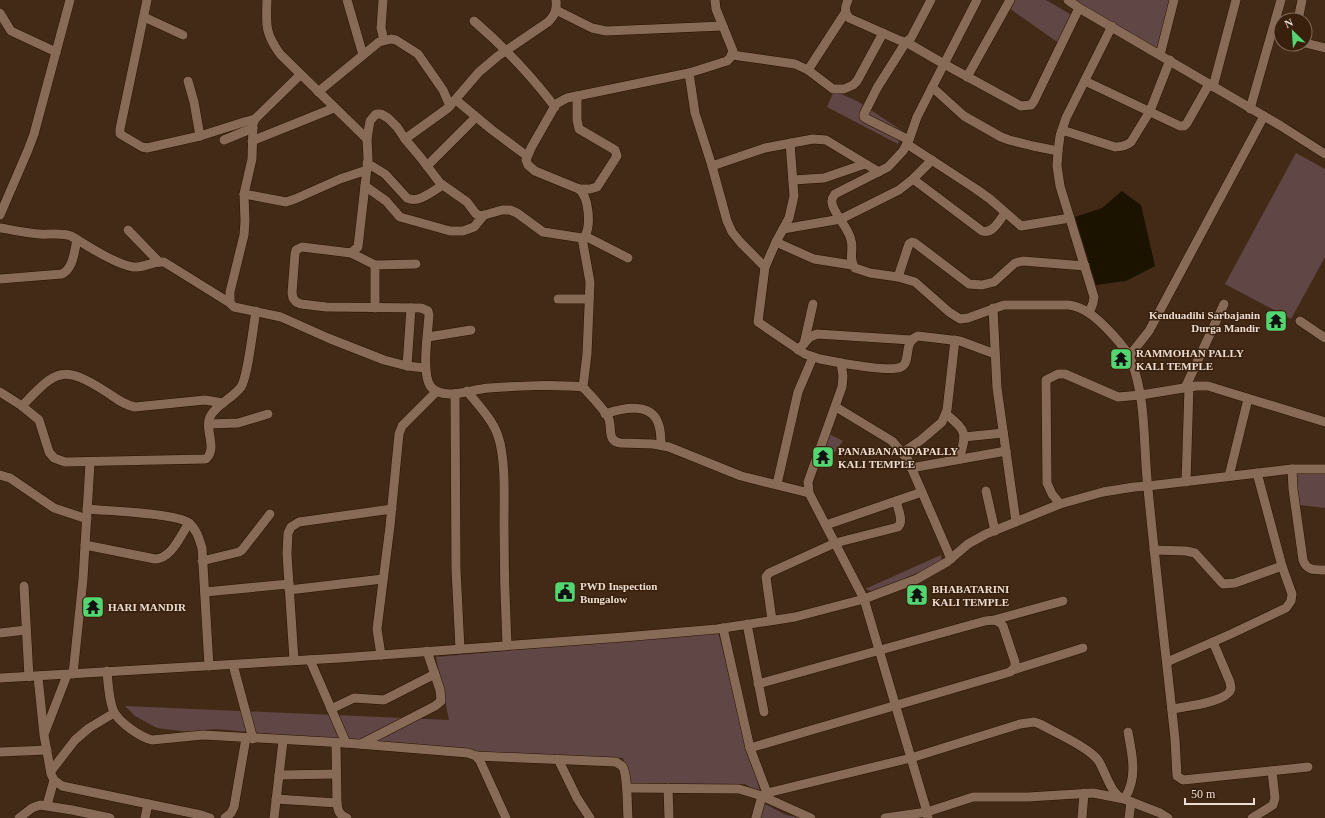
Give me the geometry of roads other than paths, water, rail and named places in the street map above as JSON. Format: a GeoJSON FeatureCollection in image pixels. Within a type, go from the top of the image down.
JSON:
{"type":"FeatureCollection","features":[{"type":"Feature","properties":{"kind":"street"},"geometry":{"type":"LineString","coordinates":[[0,214],[23,163],[34,134],[70,0]]}},
{"type":"Feature","properties":{"kind":"street"},"geometry":{"type":"LineString","coordinates":[[147,0],[120,134],[135,144],[147,148],[200,136],[235,124],[254,124]]}},
{"type":"Feature","properties":{"kind":"street"},"geometry":{"type":"LineString","coordinates":[[268,0],[266,25],[268,33],[280,54],[367,139]]}},
{"type":"Feature","properties":{"kind":"street"},"geometry":{"type":"LineString","coordinates":[[347,0],[363,55]]}},
{"type":"Feature","properties":{"kind":"street"},"geometry":{"type":"LineString","coordinates":[[383,0],[381,28],[384,40]]}},
{"type":"Feature","properties":{"kind":"street"},"geometry":{"type":"LineString","coordinates":[[715,0],[716,9],[733,51],[732,55],[727,61],[689,73],[577,96],[560,101],[555,107],[526,160],[530,168],[579,189],[585,195],[587,201],[588,227],[583,237],[590,282],[587,354],[583,387],[608,418],[611,437],[617,443],[662,445],[741,476],[809,493]]}},
{"type":"Feature","properties":{"kind":"street"},"geometry":{"type":"LineString","coordinates":[[808,70],[845,13],[845,7],[848,0]]}},
{"type":"Feature","properties":{"kind":"street"},"geometry":{"type":"LineString","coordinates":[[930,0],[911,38],[906,42],[877,88],[864,114],[864,117],[908,142],[976,189],[1021,226],[1070,218]]}},
{"type":"Feature","properties":{"kind":"street"},"geometry":{"type":"LineString","coordinates":[[852,265],[852,240],[832,205],[835,194],[888,167],[902,151],[908,142],[917,117],[977,0]]}},
{"type":"Feature","properties":{"kind":"street"},"geometry":{"type":"LineString","coordinates":[[967,77],[1010,0]]}},
{"type":"Feature","properties":{"kind":"street"},"geometry":{"type":"LineString","coordinates":[[1068,0],[1079,8],[1264,116],[1325,154]]}},
{"type":"Feature","properties":{"kind":"street"},"geometry":{"type":"LineString","coordinates":[[1160,55],[1174,0]]}},
{"type":"Feature","properties":{"kind":"street"},"geometry":{"type":"LineString","coordinates":[[1085,81],[1150,111],[1175,125],[1184,126],[1211,86],[1236,0]]}},
{"type":"Feature","properties":{"kind":"street"},"geometry":{"type":"LineString","coordinates":[[1250,109],[1281,0]]}},
{"type":"Feature","properties":{"kind":"street"},"geometry":{"type":"LineString","coordinates":[[1300,12],[1302,0]]}},
{"type":"Feature","properties":{"kind":"street"},"geometry":{"type":"LineString","coordinates":[[405,139],[440,115],[453,103],[479,72],[506,50],[548,22],[555,15],[556,5],[592,28],[606,31],[723,26]]}},
{"type":"Feature","properties":{"kind":"street"},"geometry":{"type":"LineString","coordinates":[[845,13],[849,18],[856,22],[906,42],[1021,106],[1031,105],[1034,101],[1079,8]]}},
{"type":"Feature","properties":{"kind":"street"},"geometry":{"type":"LineString","coordinates":[[0,14],[11,31],[56,52]]}},
{"type":"Feature","properties":{"kind":"street"},"geometry":{"type":"LineString","coordinates":[[144,17],[183,34]]}},
{"type":"Feature","properties":{"kind":"street"},"geometry":{"type":"LineString","coordinates":[[474,21],[506,50],[539,86],[555,107]]}},
{"type":"Feature","properties":{"kind":"street"},"geometry":{"type":"LineString","coordinates":[[1089,313],[1094,297],[1060,186],[1057,166],[1058,151],[1066,118],[1112,26]]}},
{"type":"Feature","properties":{"kind":"street"},"geometry":{"type":"LineString","coordinates":[[732,55],[789,62],[808,70],[833,88],[844,89],[857,81],[883,33]]}},
{"type":"Feature","properties":{"kind":"street"},"geometry":{"type":"LineString","coordinates":[[318,92],[379,42],[384,40],[396,40],[418,54],[453,103],[476,117],[527,156]]}},
{"type":"Feature","properties":{"kind":"street"},"geometry":{"type":"LineString","coordinates":[[1313,45],[1325,48]]}},
{"type":"Feature","properties":{"kind":"street"},"geometry":{"type":"LineString","coordinates":[[1062,130],[1115,147],[1124,146],[1131,142],[1150,111],[1170,60]]}},
{"type":"Feature","properties":{"kind":"street"},"geometry":{"type":"LineString","coordinates":[[689,73],[695,112],[727,221],[732,232],[741,243],[765,267]]}},
{"type":"Feature","properties":{"kind":"street"},"geometry":{"type":"LineString","coordinates":[[224,140],[254,124],[300,75]]}},
{"type":"Feature","properties":{"kind":"street"},"geometry":{"type":"LineString","coordinates":[[188,81],[194,102],[200,136]]}},
{"type":"Feature","properties":{"kind":"street"},"geometry":{"type":"LineString","coordinates":[[932,87],[964,116],[1001,137],[1058,151]]}},
{"type":"Feature","properties":{"kind":"street"},"geometry":{"type":"LineString","coordinates":[[577,96],[577,120],[579,129],[615,150],[617,156],[597,187],[590,189],[579,189]]}},
{"type":"Feature","properties":{"kind":"street"},"geometry":{"type":"LineString","coordinates":[[252,141],[334,108]]}},
{"type":"Feature","properties":{"kind":"street"},"geometry":{"type":"LineString","coordinates":[[352,253],[356,250],[359,243],[367,167],[367,139],[370,121],[376,114],[381,114],[388,118],[443,185],[467,202],[476,214],[481,216],[502,210],[510,210],[517,213],[543,232],[583,237],[628,258]]}},
{"type":"Feature","properties":{"kind":"street"},"geometry":{"type":"LineString","coordinates":[[1130,356],[1149,331],[1264,116]]}},
{"type":"Feature","properties":{"kind":"street"},"geometry":{"type":"LineString","coordinates":[[428,166],[476,117]]}},
{"type":"Feature","properties":{"kind":"street"},"geometry":{"type":"LineString","coordinates":[[230,303],[230,292],[244,235],[244,194],[252,160],[254,124]]}},
{"type":"Feature","properties":{"kind":"street"},"geometry":{"type":"LineString","coordinates":[[712,166],[752,152],[813,139],[826,140],[879,172]]}},
{"type":"Feature","properties":{"kind":"street"},"geometry":{"type":"LineString","coordinates":[[790,143],[794,191],[793,202],[789,218],[765,267],[758,322],[801,347],[813,357],[841,363],[894,369],[902,367],[905,364],[911,340]]}},
{"type":"Feature","properties":{"kind":"street"},"geometry":{"type":"LineString","coordinates":[[783,229],[841,220],[895,193],[913,179],[932,160]]}},
{"type":"Feature","properties":{"kind":"street"},"geometry":{"type":"LineString","coordinates":[[793,180],[824,178],[865,164]]}},
{"type":"Feature","properties":{"kind":"street"},"geometry":{"type":"LineString","coordinates":[[244,194],[286,202],[367,167],[385,174],[410,200],[418,199],[443,185]]}},
{"type":"Feature","properties":{"kind":"street"},"geometry":{"type":"LineString","coordinates":[[913,179],[982,231],[990,231],[1005,213]]}},
{"type":"Feature","properties":{"kind":"street"},"geometry":{"type":"LineString","coordinates":[[365,186],[386,201],[400,217],[450,231],[462,231],[474,227],[484,215]]}},
{"type":"Feature","properties":{"kind":"street"},"geometry":{"type":"LineString","coordinates":[[0,228],[27,233],[64,233],[121,263],[134,267],[159,262],[168,264],[234,307],[281,317],[328,338],[377,357],[407,366],[425,368]]}},
{"type":"Feature","properties":{"kind":"street"},"geometry":{"type":"LineString","coordinates":[[128,230],[159,262]]}},
{"type":"Feature","properties":{"kind":"street"},"geometry":{"type":"LineString","coordinates":[[0,279],[54,275],[67,272],[71,267],[77,240]]}},
{"type":"Feature","properties":{"kind":"street"},"geometry":{"type":"LineString","coordinates":[[776,242],[814,259],[852,265],[855,268],[870,273],[898,276],[915,282],[949,312],[960,319],[968,318],[993,308],[1012,304],[1069,305],[1079,307],[1089,313],[1125,349],[1130,356],[1137,376],[1141,395],[1154,550],[1175,739],[1176,772],[1180,779],[1184,780],[1308,767]]}},
{"type":"Feature","properties":{"kind":"street"},"geometry":{"type":"LineString","coordinates":[[898,276],[909,244],[912,242],[969,284],[982,285],[994,282],[1015,263],[1022,261],[1084,266]]}},
{"type":"Feature","properties":{"kind":"street"},"geometry":{"type":"LineString","coordinates":[[416,264],[375,265],[352,253],[302,247],[298,248],[295,254],[293,298],[296,302],[301,304],[326,307],[420,308],[428,311],[428,337],[425,368],[428,381],[436,392],[455,394],[489,388],[558,385],[583,387]]}},
{"type":"Feature","properties":{"kind":"street"},"geometry":{"type":"LineString","coordinates":[[375,265],[375,308]]}},
{"type":"Feature","properties":{"kind":"street"},"geometry":{"type":"LineString","coordinates":[[558,299],[589,299]]}},
{"type":"Feature","properties":{"kind":"street"},"geometry":{"type":"LineString","coordinates":[[801,347],[813,304]]}},
{"type":"Feature","properties":{"kind":"street"},"geometry":{"type":"LineString","coordinates":[[1186,482],[1187,388],[1224,304]]}},
{"type":"Feature","properties":{"kind":"street"},"geometry":{"type":"LineString","coordinates":[[407,366],[411,308]]}},
{"type":"Feature","properties":{"kind":"street"},"geometry":{"type":"LineString","coordinates":[[993,308],[997,388],[1016,522]]}},
{"type":"Feature","properties":{"kind":"street"},"geometry":{"type":"LineString","coordinates":[[0,392],[22,406],[39,420],[46,446],[54,458],[65,462],[90,463],[206,459],[210,456],[212,451],[208,424],[211,415],[216,408],[236,392],[244,381],[256,311]]}},
{"type":"Feature","properties":{"kind":"street"},"geometry":{"type":"LineString","coordinates":[[1300,321],[1325,338]]}},
{"type":"Feature","properties":{"kind":"street"},"geometry":{"type":"LineString","coordinates":[[428,337],[471,330]]}},
{"type":"Feature","properties":{"kind":"street"},"geometry":{"type":"LineString","coordinates":[[801,347],[810,337],[821,334],[911,340],[918,336],[954,340],[970,344],[995,354]]}},
{"type":"Feature","properties":{"kind":"street"},"geometry":{"type":"LineString","coordinates":[[902,453],[933,430],[942,422],[946,414],[954,340]]}},
{"type":"Feature","properties":{"kind":"street"},"geometry":{"type":"LineString","coordinates":[[777,484],[798,392],[813,357]]}},
{"type":"Feature","properties":{"kind":"street"},"geometry":{"type":"LineString","coordinates":[[841,363],[843,376],[842,387],[810,475],[808,482],[809,493],[864,599],[927,815]]}},
{"type":"Feature","properties":{"kind":"street"},"geometry":{"type":"LineString","coordinates":[[22,406],[49,379],[64,374],[76,375],[107,392],[122,403],[135,407],[205,400],[223,403]]}},
{"type":"Feature","properties":{"kind":"street"},"geometry":{"type":"LineString","coordinates":[[1060,504],[1052,494],[1047,483],[1046,380],[1058,374],[1064,374],[1113,396],[1125,397],[1208,386],[1325,422]]}},
{"type":"Feature","properties":{"kind":"street"},"geometry":{"type":"LineString","coordinates":[[467,391],[486,415],[498,434],[500,443],[504,480],[504,591],[507,645]]}},
{"type":"Feature","properties":{"kind":"street"},"geometry":{"type":"LineString","coordinates":[[381,655],[377,629],[392,509],[398,443],[402,426],[436,392]]}},
{"type":"Feature","properties":{"kind":"street"},"geometry":{"type":"LineString","coordinates":[[455,394],[456,569],[460,649]]}},
{"type":"Feature","properties":{"kind":"street"},"geometry":{"type":"LineString","coordinates":[[1229,476],[1248,399]]}},
{"type":"Feature","properties":{"kind":"street"},"geometry":{"type":"LineString","coordinates":[[836,407],[892,441],[902,453],[911,468],[951,559]]}},
{"type":"Feature","properties":{"kind":"street"},"geometry":{"type":"LineString","coordinates":[[605,414],[629,408],[649,411],[656,418],[662,445]]}},
{"type":"Feature","properties":{"kind":"street"},"geometry":{"type":"LineString","coordinates":[[208,424],[238,423],[268,414]]}},
{"type":"Feature","properties":{"kind":"street"},"geometry":{"type":"LineString","coordinates":[[946,414],[961,427],[964,437],[964,444],[959,459]]}},
{"type":"Feature","properties":{"kind":"street"},"geometry":{"type":"LineString","coordinates":[[964,437],[1003,433]]}},
{"type":"Feature","properties":{"kind":"street"},"geometry":{"type":"LineString","coordinates":[[911,468],[1006,451]]}},
{"type":"Feature","properties":{"kind":"street"},"geometry":{"type":"LineString","coordinates":[[44,735],[70,674],[83,579],[90,463]]}},
{"type":"Feature","properties":{"kind":"street"},"geometry":{"type":"LineString","coordinates":[[1292,469],[1294,497],[1303,560],[1307,568],[1325,570]]}},
{"type":"Feature","properties":{"kind":"street"},"geometry":{"type":"LineString","coordinates":[[0,678],[38,677],[107,671],[310,660],[624,637],[723,628],[795,617],[864,599],[917,578],[947,562],[968,544],[1060,504],[1103,492],[1134,487],[1292,469],[1325,469]]}},
{"type":"Feature","properties":{"kind":"street"},"geometry":{"type":"LineString","coordinates":[[1167,662],[1289,606],[1292,594],[1282,566],[1258,473]]}},
{"type":"Feature","properties":{"kind":"street"},"geometry":{"type":"LineString","coordinates":[[0,475],[10,478],[54,508],[87,519]]}},
{"type":"Feature","properties":{"kind":"street"},"geometry":{"type":"LineString","coordinates":[[986,491],[995,531]]}},
{"type":"Feature","properties":{"kind":"street"},"geometry":{"type":"LineString","coordinates":[[826,525],[922,492]]}},
{"type":"Feature","properties":{"kind":"street"},"geometry":{"type":"LineString","coordinates":[[772,620],[766,577],[769,573],[835,543],[900,525],[901,521],[896,501]]}},
{"type":"Feature","properties":{"kind":"street"},"geometry":{"type":"LineString","coordinates":[[87,509],[165,516],[180,519],[189,523],[198,535],[202,548],[209,666]]}},
{"type":"Feature","properties":{"kind":"street"},"geometry":{"type":"LineString","coordinates":[[294,660],[287,554],[288,533],[291,527],[295,524],[392,509]]}},
{"type":"Feature","properties":{"kind":"street"},"geometry":{"type":"LineString","coordinates":[[202,561],[242,550],[270,514]]}},
{"type":"Feature","properties":{"kind":"street"},"geometry":{"type":"LineString","coordinates":[[85,545],[160,558],[170,552],[189,523]]}},
{"type":"Feature","properties":{"kind":"street"},"geometry":{"type":"LineString","coordinates":[[1154,550],[1186,551],[1195,553],[1223,584],[1235,583],[1282,566]]}},
{"type":"Feature","properties":{"kind":"street"},"geometry":{"type":"LineString","coordinates":[[205,592],[383,579]]}},
{"type":"Feature","properties":{"kind":"street"},"geometry":{"type":"LineString","coordinates":[[24,586],[29,677]]}},
{"type":"Feature","properties":{"kind":"street"},"geometry":{"type":"LineString","coordinates":[[758,684],[1063,601]]}},
{"type":"Feature","properties":{"kind":"street"},"geometry":{"type":"LineString","coordinates":[[994,620],[1000,621],[1003,626],[1015,662],[1015,667],[1013,670]]}},
{"type":"Feature","properties":{"kind":"street"},"geometry":{"type":"LineString","coordinates":[[746,624],[764,712]]}},
{"type":"Feature","properties":{"kind":"street"},"geometry":{"type":"LineString","coordinates":[[723,628],[750,748],[764,794],[756,818]]}},
{"type":"Feature","properties":{"kind":"street"},"geometry":{"type":"LineString","coordinates":[[0,633],[26,630]]}},
{"type":"Feature","properties":{"kind":"street"},"geometry":{"type":"LineString","coordinates":[[1172,709],[1217,700],[1229,692],[1231,688],[1230,682],[1212,642]]}},
{"type":"Feature","properties":{"kind":"street"},"geometry":{"type":"LineString","coordinates":[[750,748],[1010,672],[1083,648]]}},
{"type":"Feature","properties":{"kind":"street"},"geometry":{"type":"LineString","coordinates":[[360,744],[435,706],[441,701],[435,674],[427,651]]}},
{"type":"Feature","properties":{"kind":"street"},"geometry":{"type":"LineString","coordinates":[[310,660],[346,743]]}},
{"type":"Feature","properties":{"kind":"street"},"geometry":{"type":"LineString","coordinates":[[225,818],[231,813],[234,807],[250,738],[233,665]]}},
{"type":"Feature","properties":{"kind":"street"},"geometry":{"type":"LineString","coordinates":[[107,671],[114,713],[136,733],[146,739],[152,740],[203,735],[360,744],[468,753],[476,756],[616,762],[622,766],[624,771],[627,788],[628,818]]}},
{"type":"Feature","properties":{"kind":"street"},"geometry":{"type":"LineString","coordinates":[[331,709],[354,698],[378,701],[384,700],[435,674]]}},
{"type":"Feature","properties":{"kind":"street"},"geometry":{"type":"LineString","coordinates":[[38,677],[44,735],[52,775],[47,805]]}},
{"type":"Feature","properties":{"kind":"street"},"geometry":{"type":"LineString","coordinates":[[52,775],[75,740],[89,728],[114,713]]}},
{"type":"Feature","properties":{"kind":"street"},"geometry":{"type":"LineString","coordinates":[[764,794],[911,758],[1020,724],[1034,722],[1086,750],[1093,756],[1101,765],[1115,793],[1120,798],[1168,818]]}},
{"type":"Feature","properties":{"kind":"street"},"geometry":{"type":"LineString","coordinates":[[1128,732],[1134,765],[1129,790],[1125,798],[1127,800],[1128,818]]}},
{"type":"Feature","properties":{"kind":"street"},"geometry":{"type":"LineString","coordinates":[[274,818],[283,740]]}},
{"type":"Feature","properties":{"kind":"street"},"geometry":{"type":"LineString","coordinates":[[336,743],[338,812],[347,818]]}},
{"type":"Feature","properties":{"kind":"street"},"geometry":{"type":"LineString","coordinates":[[0,752],[47,750]]}},
{"type":"Feature","properties":{"kind":"street"},"geometry":{"type":"LineString","coordinates":[[476,756],[482,764],[506,818]]}},
{"type":"Feature","properties":{"kind":"street"},"geometry":{"type":"LineString","coordinates":[[558,759],[577,798],[590,818]]}},
{"type":"Feature","properties":{"kind":"street"},"geometry":{"type":"LineString","coordinates":[[1252,818],[1273,805],[1275,798],[1272,771]]}},
{"type":"Feature","properties":{"kind":"street"},"geometry":{"type":"LineString","coordinates":[[279,775],[336,774]]}},
{"type":"Feature","properties":{"kind":"street"},"geometry":{"type":"LineString","coordinates":[[52,775],[62,786],[210,818]]}},
{"type":"Feature","properties":{"kind":"street"},"geometry":{"type":"LineString","coordinates":[[627,788],[732,788],[745,790],[764,794],[811,818]]}},
{"type":"Feature","properties":{"kind":"street"},"geometry":{"type":"LineString","coordinates":[[668,788],[669,818]]}},
{"type":"Feature","properties":{"kind":"street"},"geometry":{"type":"LineString","coordinates":[[885,818],[927,815],[973,797],[1028,798],[1093,792],[1127,800]]}},
{"type":"Feature","properties":{"kind":"street"},"geometry":{"type":"LineString","coordinates":[[1082,818],[1084,793]]}},
{"type":"Feature","properties":{"kind":"street"},"geometry":{"type":"LineString","coordinates":[[276,799],[337,803]]}},
{"type":"Feature","properties":{"kind":"street"},"geometry":{"type":"LineString","coordinates":[[145,818],[148,804]]}},
{"type":"Feature","properties":{"kind":"street"},"geometry":{"type":"LineString","coordinates":[[19,818],[32,808],[40,805],[47,805],[110,818]]}},
{"type":"Feature","properties":{"kind":"place","name":"Kenduadihi Sarbajanin Durga Mandir"},"geometry":{"type":"Point","coordinates":[1276,321]}},
{"type":"Feature","properties":{"kind":"place","name":"RAMMOHAN PALLY KALI TEMPLE"},"geometry":{"type":"Point","coordinates":[1121,359]}},
{"type":"Feature","properties":{"kind":"place","name":"PANABANANDAPALLY KALI TEMPLE"},"geometry":{"type":"Point","coordinates":[823,457]}},
{"type":"Feature","properties":{"kind":"place","name":"PWD Inspection Bungalow"},"geometry":{"type":"Point","coordinates":[565,592]}},
{"type":"Feature","properties":{"kind":"place","name":"BHABATARINI KALI TEMPLE"},"geometry":{"type":"Point","coordinates":[917,595]}},
{"type":"Feature","properties":{"kind":"place","name":"HARI MANDIR"},"geometry":{"type":"Point","coordinates":[93,607]}}]}
